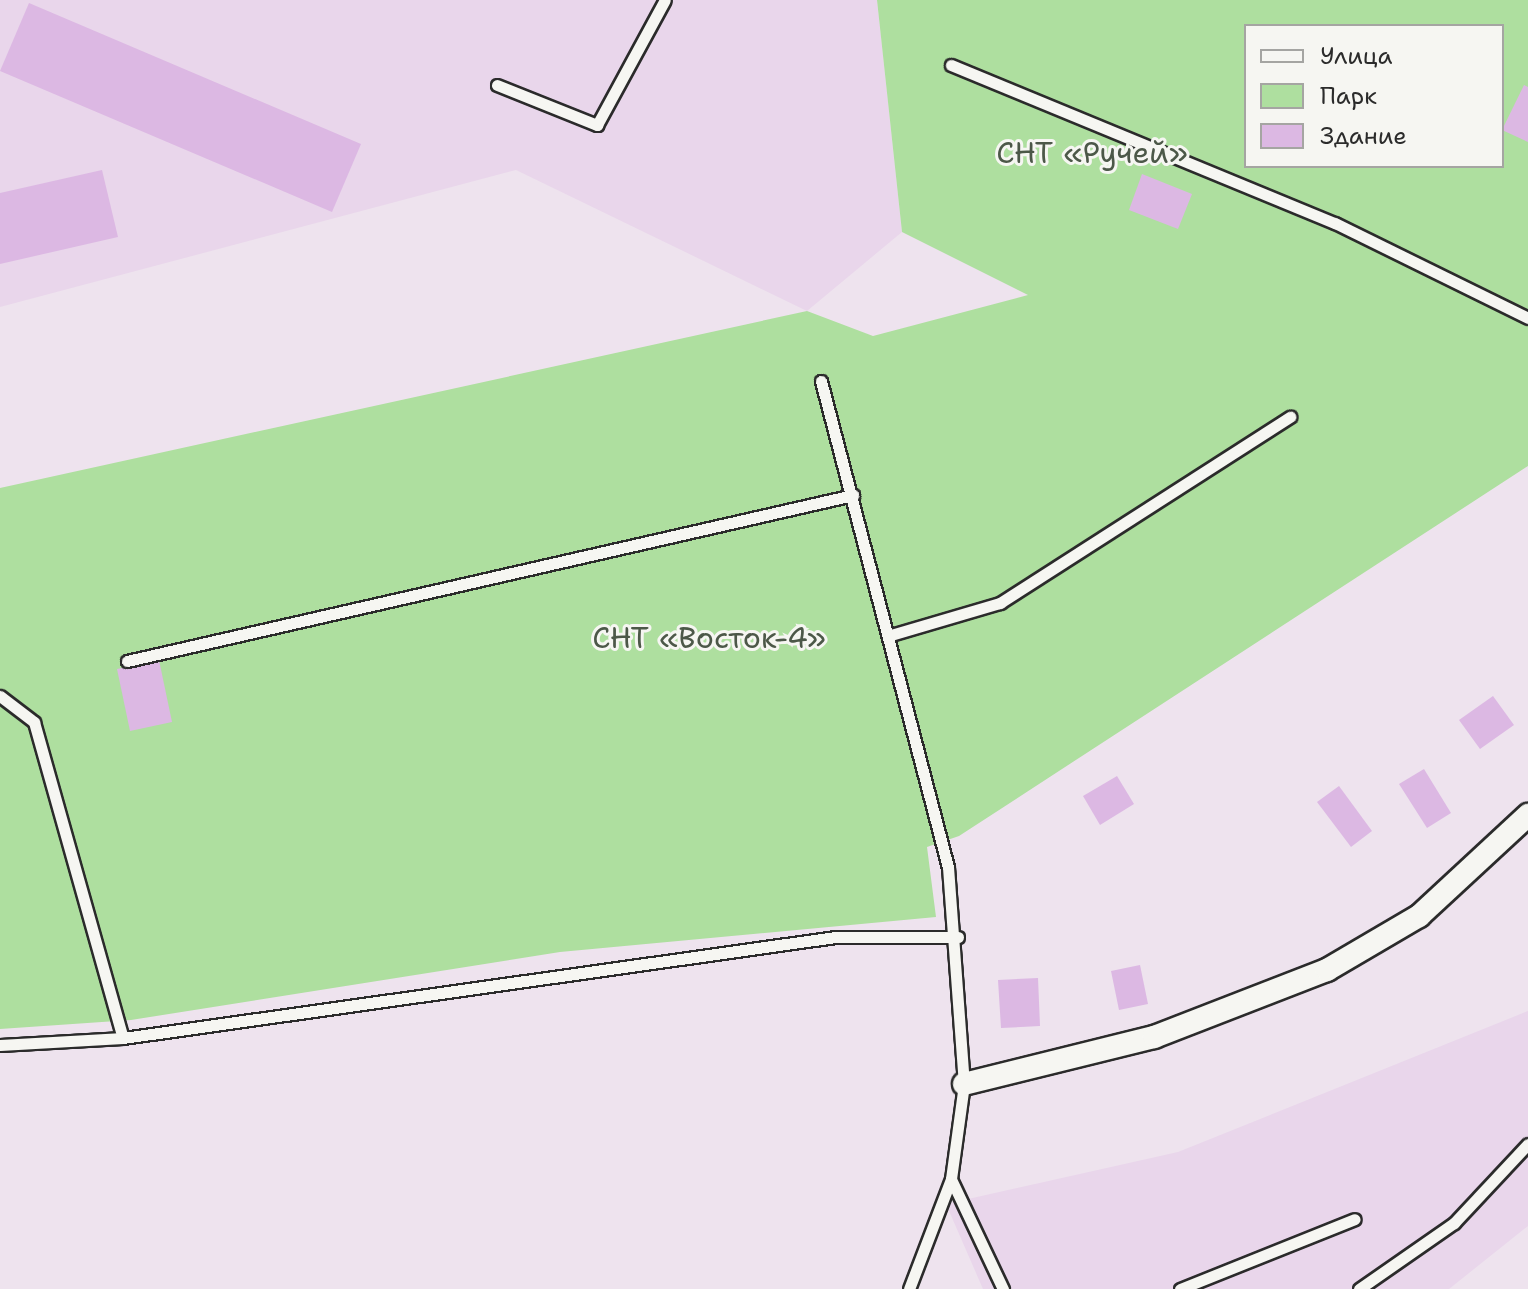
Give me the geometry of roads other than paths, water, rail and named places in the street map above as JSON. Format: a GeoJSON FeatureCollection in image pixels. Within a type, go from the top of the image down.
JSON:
{"type":"FeatureCollection","features":[{"type":"Feature","properties":{"kind":"street"},"geometry":{"type":"LineString","coordinates":[[964,1084],[1154,1037],[1327,970],[1419,916],[1528,815]]}},
{"type":"Feature","properties":{"kind":"lane"},"geometry":{"type":"LineString","coordinates":[[497,85],[597,125],[665,0]]}},
{"type":"Feature","properties":{"kind":"lane"},"geometry":{"type":"LineString","coordinates":[[951,65],[1335,223],[1528,318]]}},
{"type":"Feature","properties":{"kind":"lane"},"geometry":{"type":"LineString","coordinates":[[821,381],[891,635],[948,867],[958,937],[964,1084],[951,1179],[909,1289]]}},
{"type":"Feature","properties":{"kind":"lane"},"geometry":{"type":"LineString","coordinates":[[891,635],[1000,603],[1290,417]]}},
{"type":"Feature","properties":{"kind":"lane"},"geometry":{"type":"LineString","coordinates":[[127,661],[853,495]]}},
{"type":"Feature","properties":{"kind":"lane"},"geometry":{"type":"LineString","coordinates":[[0,696],[34,722],[123,1038]]}},
{"type":"Feature","properties":{"kind":"lane"},"geometry":{"type":"LineString","coordinates":[[0,1045],[123,1038],[835,937],[958,937]]}},
{"type":"Feature","properties":{"kind":"lane"},"geometry":{"type":"LineString","coordinates":[[1359,1289],[1454,1223],[1528,1144]]}},
{"type":"Feature","properties":{"kind":"lane"},"geometry":{"type":"LineString","coordinates":[[951,1179],[1003,1289]]}},
{"type":"Feature","properties":{"kind":"lane"},"geometry":{"type":"LineString","coordinates":[[1180,1289],[1355,1219]]}},
{"type":"Feature","properties":{"kind":"park label","name":"СНТ «Ручей»"},"geometry":{"type":"Point","coordinates":[1092,153]}},
{"type":"Feature","properties":{"kind":"park label","name":"СНТ «Восток-4»"},"geometry":{"type":"Point","coordinates":[709,638]}}]}
